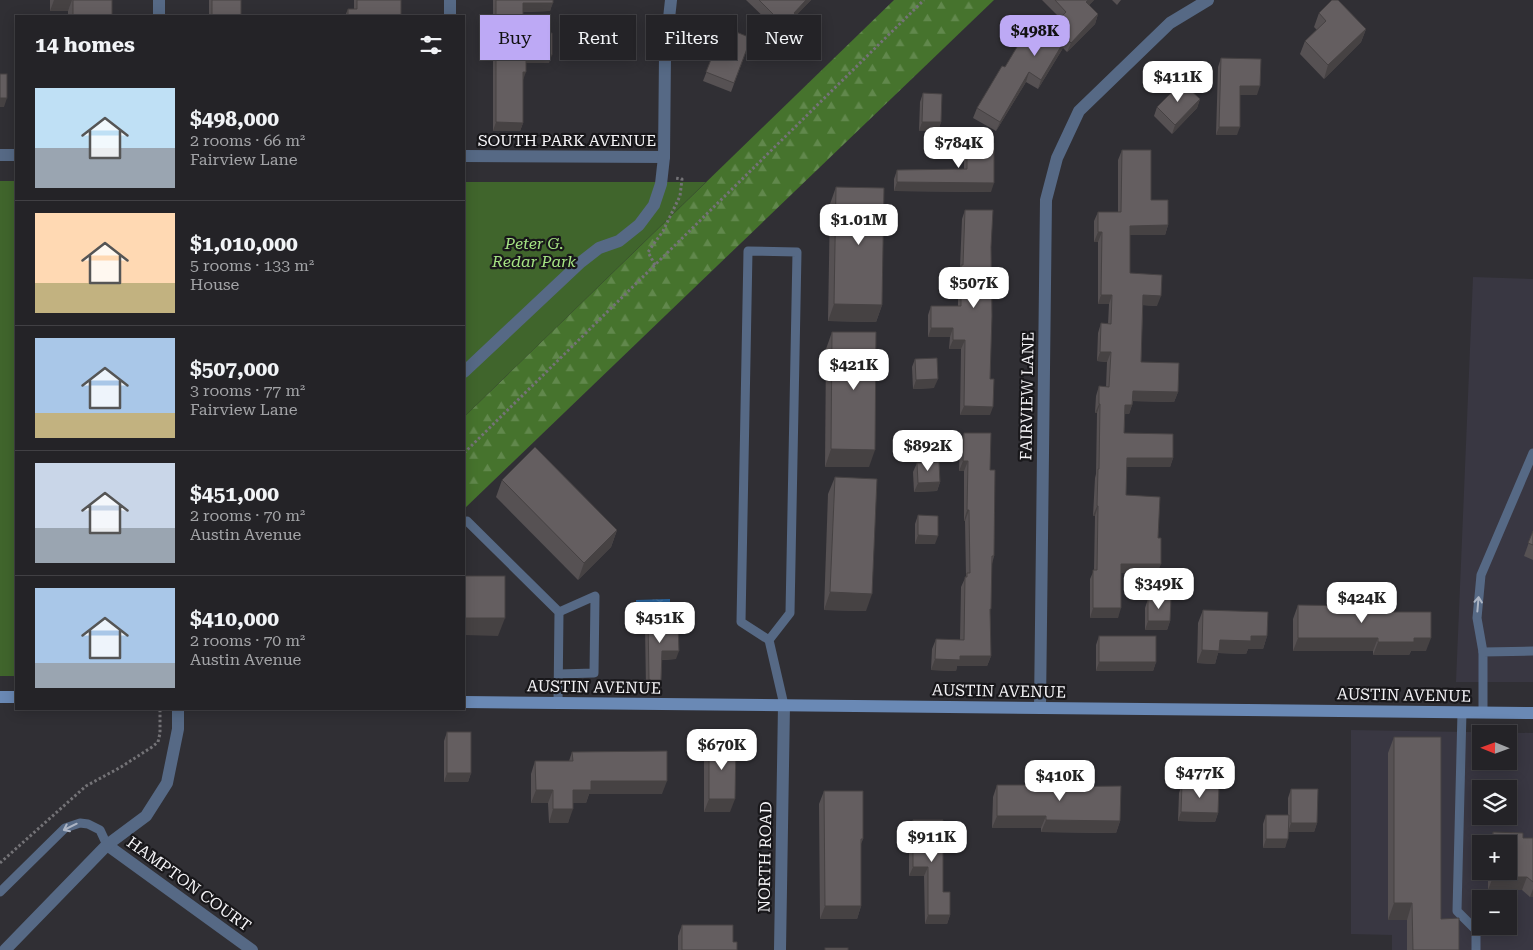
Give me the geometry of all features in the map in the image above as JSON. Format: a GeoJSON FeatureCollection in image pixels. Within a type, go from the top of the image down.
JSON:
{"type":"FeatureCollection","features":[{"type":"Feature","properties":{"kind":"street"},"geometry":{"type":"LineString","coordinates":[[159,0],[159,15]]}},
{"type":"Feature","properties":{"kind":"street"},"geometry":{"type":"LineString","coordinates":[[450,0],[450,15]]}},
{"type":"Feature","properties":{"kind":"street","name":"SOUTH PARK AVENUE"},"geometry":{"type":"LineString","coordinates":[[465,156],[664,158],[665,55],[671,0]]}},
{"type":"Feature","properties":{"kind":"street","name":"FAIRVIEW LANE"},"geometry":{"type":"LineString","coordinates":[[1040,708],[1046,200],[1057,158],[1079,111],[1170,23],[1208,0]]}},
{"type":"Feature","properties":{"kind":"street"},"geometry":{"type":"LineString","coordinates":[[0,155],[15,155]]}},
{"type":"Feature","properties":{"kind":"street"},"geometry":{"type":"LineString","coordinates":[[465,371],[581,262],[599,248],[618,241],[639,225],[654,205],[661,184],[664,158]]}},
{"type":"Feature","properties":{"kind":"street"},"geometry":{"type":"LineString","coordinates":[[0,697],[15,697]]}},
{"type":"Feature","properties":{"kind":"street","name":"AUSTIN AVENUE"},"geometry":{"type":"LineString","coordinates":[[465,702],[1533,712]]}},
{"type":"Feature","properties":{"kind":"street","name":"NORTH ROAD"},"geometry":{"type":"LineString","coordinates":[[780,950],[784,705]]}},
{"type":"Feature","properties":{"kind":"street"},"geometry":{"type":"LineString","coordinates":[[5,950],[107,844],[146,816],[167,783],[178,729],[178,710]]}},
{"type":"Feature","properties":{"kind":"street","name":"HAMPTON COURT"},"geometry":{"type":"LineString","coordinates":[[107,844],[252,950]]}},
{"type":"Feature","properties":{"kind":"lane"},"geometry":{"type":"LineString","coordinates":[[769,640],[790,613],[797,252],[748,251],[741,622],[769,640],[784,705]]}},
{"type":"Feature","properties":{"kind":"lane"},"geometry":{"type":"LineString","coordinates":[[1483,712],[1483,652],[1477,618],[1481,575],[1533,453]]}},
{"type":"Feature","properties":{"kind":"lane"},"geometry":{"type":"LineString","coordinates":[[467,521],[558,612],[558,703]]}},
{"type":"Feature","properties":{"kind":"lane"},"geometry":{"type":"LineString","coordinates":[[558,612],[594,596],[594,674],[559,674]]}},
{"type":"Feature","properties":{"kind":"lane"},"geometry":{"type":"LineString","coordinates":[[1483,652],[1533,650]]}},
{"type":"Feature","properties":{"kind":"lane"},"geometry":{"type":"LineString","coordinates":[[1462,712],[1457,911],[1476,930],[1476,950]]}},
{"type":"Feature","properties":{"kind":"lane"},"geometry":{"type":"LineString","coordinates":[[0,892],[65,828],[80,823],[88,824],[100,830],[107,844]]}},
{"type":"Feature","properties":{"kind":"path"},"geometry":{"type":"LineString","coordinates":[[465,452],[924,0]]}},
{"type":"Feature","properties":{"kind":"path"},"geometry":{"type":"LineString","coordinates":[[0,863],[86,786],[121,767],[158,742],[160,710]]}},
{"type":"Feature","properties":{"kind":"shaded area"},"geometry":{"type":"Polygon","coordinates":[[[1473,277],[1533,279],[1533,682],[1456,682],[1473,277]]]}},
{"type":"Feature","properties":{"kind":"shaded area"},"geometry":{"type":"Polygon","coordinates":[[[1351,730],[1472,732],[1472,770],[1518,770],[1518,733],[1533,733],[1533,950],[1392,950],[1392,935],[1351,934],[1351,730]]]}},
{"type":"Feature","properties":{"kind":"green space"},"geometry":{"type":"Polygon","coordinates":[[[894,0],[994,0],[465,508],[465,416],[894,0]]]}},
{"type":"Feature","properties":{"kind":"green space"},"geometry":{"type":"Polygon","coordinates":[[[0,181],[15,181],[15,676],[0,676],[0,181]]]}},
{"type":"Feature","properties":{"kind":"green space","name":"Peter G. Redar Park"},"geometry":{"type":"Polygon","coordinates":[[[465,182],[706,182],[465,416],[465,182]]]}},
{"type":"Feature","properties":{"kind":"water"},"geometry":{"type":"Polygon","coordinates":[[[670,599],[670,617],[637,617],[636,600],[670,599]]]}},
{"type":"Feature","properties":{"kind":"building"},"geometry":{"type":"Polygon","coordinates":[[[73,0],[112,0],[112,15],[73,15],[73,0]]]}},
{"type":"Feature","properties":{"kind":"building"},"geometry":{"type":"Polygon","coordinates":[[[212,0],[241,0],[241,15],[212,15],[212,0]]]}},
{"type":"Feature","properties":{"kind":"building"},"geometry":{"type":"Polygon","coordinates":[[[357,0],[401,0],[401,15],[348,15],[348,9],[357,9],[357,0]]]}},
{"type":"Feature","properties":{"kind":"building"},"geometry":{"type":"Polygon","coordinates":[[[496,0],[553,0],[553,3],[523,3],[523,15],[496,15],[496,0]]]}},
{"type":"Feature","properties":{"kind":"building"},"geometry":{"type":"Polygon","coordinates":[[[759,0],[806,0],[794,13],[796,15],[774,15],[759,0]]]}},
{"type":"Feature","properties":{"kind":"building"},"geometry":{"type":"Polygon","coordinates":[[[1055,0],[1088,0],[1086,2],[1098,14],[1071,43],[1066,38],[1041,80],[1029,72],[1000,122],[977,108],[1002,66],[1005,67],[1023,37],[1037,46],[1044,35],[1066,12],[1055,0]]]}},
{"type":"Feature","properties":{"kind":"building"},"geometry":{"type":"Polygon","coordinates":[[[1332,0],[1338,0],[1366,29],[1328,65],[1305,41],[1326,21],[1319,13],[1332,0]]]}},
{"type":"Feature","properties":{"kind":"building"},"geometry":{"type":"Polygon","coordinates":[[[737,32],[747,36],[747,49],[734,83],[706,72],[711,60],[737,60],[737,32]]]}},
{"type":"Feature","properties":{"kind":"building"},"geometry":{"type":"Polygon","coordinates":[[[550,33],[552,33],[552,55],[550,55],[550,33]]]}},
{"type":"Feature","properties":{"kind":"building"},"geometry":{"type":"Polygon","coordinates":[[[1221,58],[1261,59],[1260,86],[1240,86],[1240,127],[1219,127],[1221,58]]]}},
{"type":"Feature","properties":{"kind":"building"},"geometry":{"type":"Polygon","coordinates":[[[496,60],[526,60],[526,72],[523,72],[523,123],[496,122],[496,60]]]}},
{"type":"Feature","properties":{"kind":"building"},"geometry":{"type":"Polygon","coordinates":[[[0,74],[7,74],[7,98],[0,98],[0,74]]]}},
{"type":"Feature","properties":{"kind":"building"},"geometry":{"type":"Polygon","coordinates":[[[1182,82],[1200,99],[1175,125],[1157,107],[1182,82]]]}},
{"type":"Feature","properties":{"kind":"building"},"geometry":{"type":"Polygon","coordinates":[[[923,93],[942,94],[941,122],[922,122],[923,93]]]}},
{"type":"Feature","properties":{"kind":"building"},"geometry":{"type":"Polygon","coordinates":[[[967,143],[994,143],[994,183],[897,182],[897,170],[967,169],[967,143]]]}},
{"type":"Feature","properties":{"kind":"building"},"geometry":{"type":"Polygon","coordinates":[[[1122,150],[1151,150],[1151,200],[1168,200],[1168,225],[1130,226],[1130,273],[1162,275],[1161,296],[1143,295],[1141,362],[1179,363],[1178,392],[1133,391],[1132,405],[1125,405],[1124,433],[1173,434],[1173,458],[1127,458],[1126,495],[1160,497],[1158,538],[1161,538],[1161,564],[1121,564],[1121,608],[1093,608],[1093,570],[1097,570],[1099,386],[1109,387],[1111,352],[1100,352],[1101,323],[1111,324],[1112,295],[1101,295],[1102,232],[1098,232],[1098,212],[1121,212],[1122,150]]]}},
{"type":"Feature","properties":{"kind":"building"},"geometry":{"type":"Polygon","coordinates":[[[836,187],[884,188],[882,305],[834,304],[836,187]]]}},
{"type":"Feature","properties":{"kind":"building"},"geometry":{"type":"Polygon","coordinates":[[[965,210],[993,210],[990,379],[994,379],[993,407],[964,406],[965,340],[953,340],[953,328],[931,328],[931,306],[961,306],[961,265],[963,265],[965,210]]]}},
{"type":"Feature","properties":{"kind":"building"},"geometry":{"type":"Polygon","coordinates":[[[832,332],[876,332],[875,450],[831,449],[832,332]]]}},
{"type":"Feature","properties":{"kind":"building"},"geometry":{"type":"Polygon","coordinates":[[[937,358],[938,379],[916,380],[915,359],[937,358]]]}},
{"type":"Feature","properties":{"kind":"building"},"geometry":{"type":"Polygon","coordinates":[[[964,433],[991,433],[990,470],[995,470],[994,556],[992,556],[990,609],[991,656],[960,656],[960,660],[935,659],[936,639],[964,640],[965,577],[967,577],[967,573],[970,573],[969,510],[967,510],[968,461],[963,461],[964,433]]]}},
{"type":"Feature","properties":{"kind":"building"},"geometry":{"type":"Polygon","coordinates":[[[535,447],[617,530],[584,563],[502,480],[535,447]]]}},
{"type":"Feature","properties":{"kind":"building"},"geometry":{"type":"Polygon","coordinates":[[[939,462],[940,482],[918,483],[917,463],[939,462]]]}},
{"type":"Feature","properties":{"kind":"building"},"geometry":{"type":"Polygon","coordinates":[[[835,477],[877,479],[872,594],[830,592],[835,477]]]}},
{"type":"Feature","properties":{"kind":"building"},"geometry":{"type":"Polygon","coordinates":[[[918,515],[938,516],[938,536],[918,535],[918,515]]]}},
{"type":"Feature","properties":{"kind":"building"},"geometry":{"type":"Polygon","coordinates":[[[1533,531],[1533,545],[1528,543],[1533,531]]]}},
{"type":"Feature","properties":{"kind":"building"},"geometry":{"type":"Polygon","coordinates":[[[465,576],[505,576],[505,618],[465,618],[465,576]]]}},
{"type":"Feature","properties":{"kind":"building"},"geometry":{"type":"Polygon","coordinates":[[[1148,599],[1171,599],[1170,621],[1148,621],[1148,599]]]}},
{"type":"Feature","properties":{"kind":"building"},"geometry":{"type":"Polygon","coordinates":[[[1298,605],[1365,606],[1365,612],[1431,612],[1431,638],[1414,638],[1414,642],[1378,642],[1378,638],[1298,638],[1298,605]]]}},
{"type":"Feature","properties":{"kind":"building"},"geometry":{"type":"Polygon","coordinates":[[[1203,610],[1268,612],[1267,636],[1251,636],[1251,641],[1220,640],[1219,651],[1202,650],[1203,610]]]}},
{"type":"Feature","properties":{"kind":"building"},"geometry":{"type":"Polygon","coordinates":[[[666,617],[666,625],[678,625],[679,651],[662,651],[661,680],[649,680],[648,618],[666,617]]]}},
{"type":"Feature","properties":{"kind":"building"},"geometry":{"type":"Polygon","coordinates":[[[1099,636],[1156,636],[1156,662],[1099,662],[1099,636]]]}},
{"type":"Feature","properties":{"kind":"building"},"geometry":{"type":"Polygon","coordinates":[[[447,732],[471,732],[471,773],[447,773],[447,732]]]}},
{"type":"Feature","properties":{"kind":"building"},"geometry":{"type":"Polygon","coordinates":[[[1394,737],[1441,737],[1441,919],[1459,918],[1459,950],[1413,950],[1412,903],[1394,903],[1394,737]]]}},
{"type":"Feature","properties":{"kind":"building"},"geometry":{"type":"Polygon","coordinates":[[[709,743],[736,743],[735,799],[709,799],[709,743]]]}},
{"type":"Feature","properties":{"kind":"building"},"geometry":{"type":"Polygon","coordinates":[[[667,751],[667,781],[591,781],[591,790],[573,790],[573,809],[553,809],[553,790],[536,790],[535,761],[573,761],[572,752],[667,751]]]}},
{"type":"Feature","properties":{"kind":"building"},"geometry":{"type":"Polygon","coordinates":[[[1182,784],[1219,785],[1218,813],[1181,812],[1182,784]]]}},
{"type":"Feature","properties":{"kind":"building"},"geometry":{"type":"Polygon","coordinates":[[[997,785],[1034,785],[1034,787],[1121,786],[1120,821],[1046,820],[1046,816],[997,816],[997,785]]]}},
{"type":"Feature","properties":{"kind":"building"},"geometry":{"type":"Polygon","coordinates":[[[1291,789],[1318,789],[1317,823],[1291,823],[1291,789]]]}},
{"type":"Feature","properties":{"kind":"building"},"geometry":{"type":"Polygon","coordinates":[[[824,791],[863,791],[861,906],[825,906],[824,791]]]}},
{"type":"Feature","properties":{"kind":"building"},"geometry":{"type":"Polygon","coordinates":[[[1266,815],[1289,815],[1288,839],[1266,839],[1266,815]]]}},
{"type":"Feature","properties":{"kind":"building"},"geometry":{"type":"Polygon","coordinates":[[[913,820],[943,820],[943,892],[950,892],[950,915],[928,915],[928,867],[913,867],[913,820]]]}},
{"type":"Feature","properties":{"kind":"building"},"geometry":{"type":"Polygon","coordinates":[[[1493,832],[1523,833],[1523,838],[1533,838],[1533,882],[1527,877],[1517,877],[1517,835],[1493,835],[1493,832]]]}},
{"type":"Feature","properties":{"kind":"building"},"geometry":{"type":"Polygon","coordinates":[[[682,925],[733,925],[733,942],[737,942],[737,950],[682,950],[682,925]]]}},
{"type":"Feature","properties":{"kind":"building"},"geometry":{"type":"Polygon","coordinates":[[[825,948],[848,948],[848,950],[825,950],[825,948]]]}}]}
